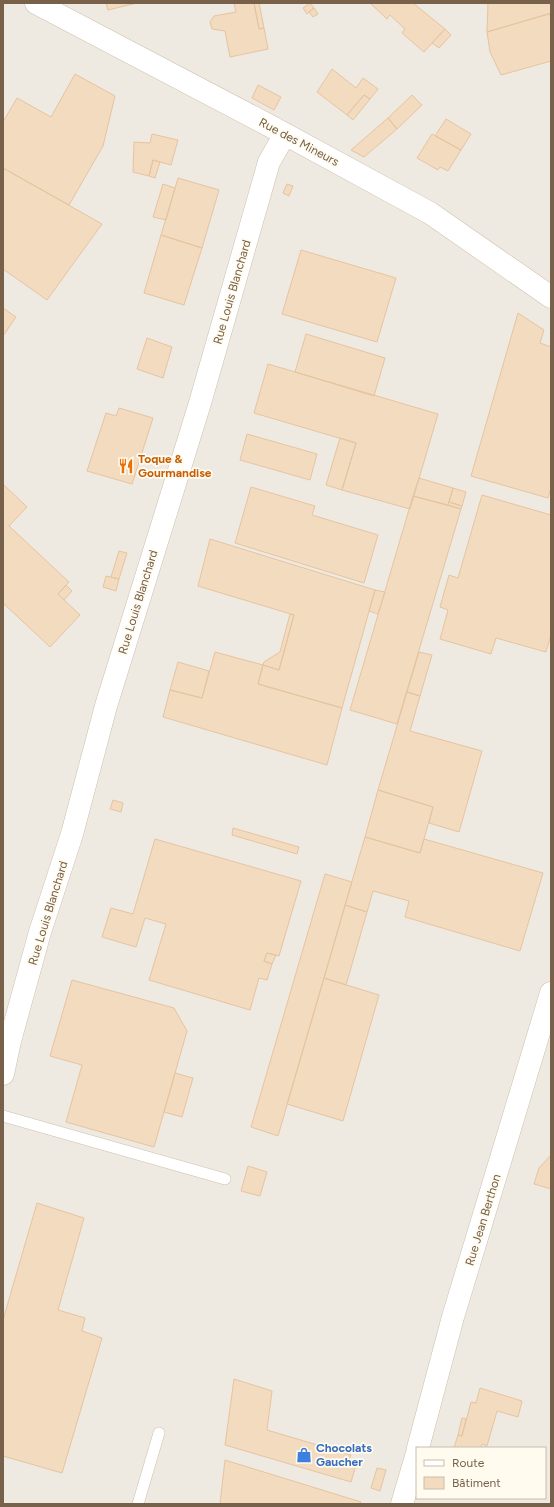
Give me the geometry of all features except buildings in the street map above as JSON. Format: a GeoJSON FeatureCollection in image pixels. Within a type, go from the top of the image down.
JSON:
{"type":"FeatureCollection","features":[{"type":"Feature","properties":{"kind":"street","name":"Rue des Mineurs"},"geometry":{"type":"LineString","coordinates":[[36,3],[285,134],[430,213],[551,297]]}},
{"type":"Feature","properties":{"kind":"street","name":"Rue Louis Blanchard"},"geometry":{"type":"LineString","coordinates":[[3,1074],[10,1040],[40,932],[72,834],[106,706],[200,403],[269,162],[285,134]]}},
{"type":"Feature","properties":{"kind":"street","name":"Rue Jean Berthon"},"geometry":{"type":"LineString","coordinates":[[418,1447],[454,1317],[551,993]]}},
{"type":"Feature","properties":{"kind":"street"},"geometry":{"type":"LineString","coordinates":[[402,1504],[416,1456]]}},
{"type":"Feature","properties":{"kind":"lane"},"geometry":{"type":"LineString","coordinates":[[3,1116],[225,1179]]}},
{"type":"Feature","properties":{"kind":"lane"},"geometry":{"type":"LineString","coordinates":[[138,1504],[159,1433]]}},
{"type":"Feature","properties":{"kind":"shaded area"},"geometry":{"type":"Polygon","coordinates":[[[3,3],[551,3],[551,1504],[3,1504],[3,3]]]}},
{"type":"Feature","properties":{"kind":"place","name":"Toque & Gourmandise"},"geometry":{"type":"Point","coordinates":[126,466]}},
{"type":"Feature","properties":{"kind":"place","name":"Chocolats Gaucher"},"geometry":{"type":"Point","coordinates":[304,1455]}}]}
